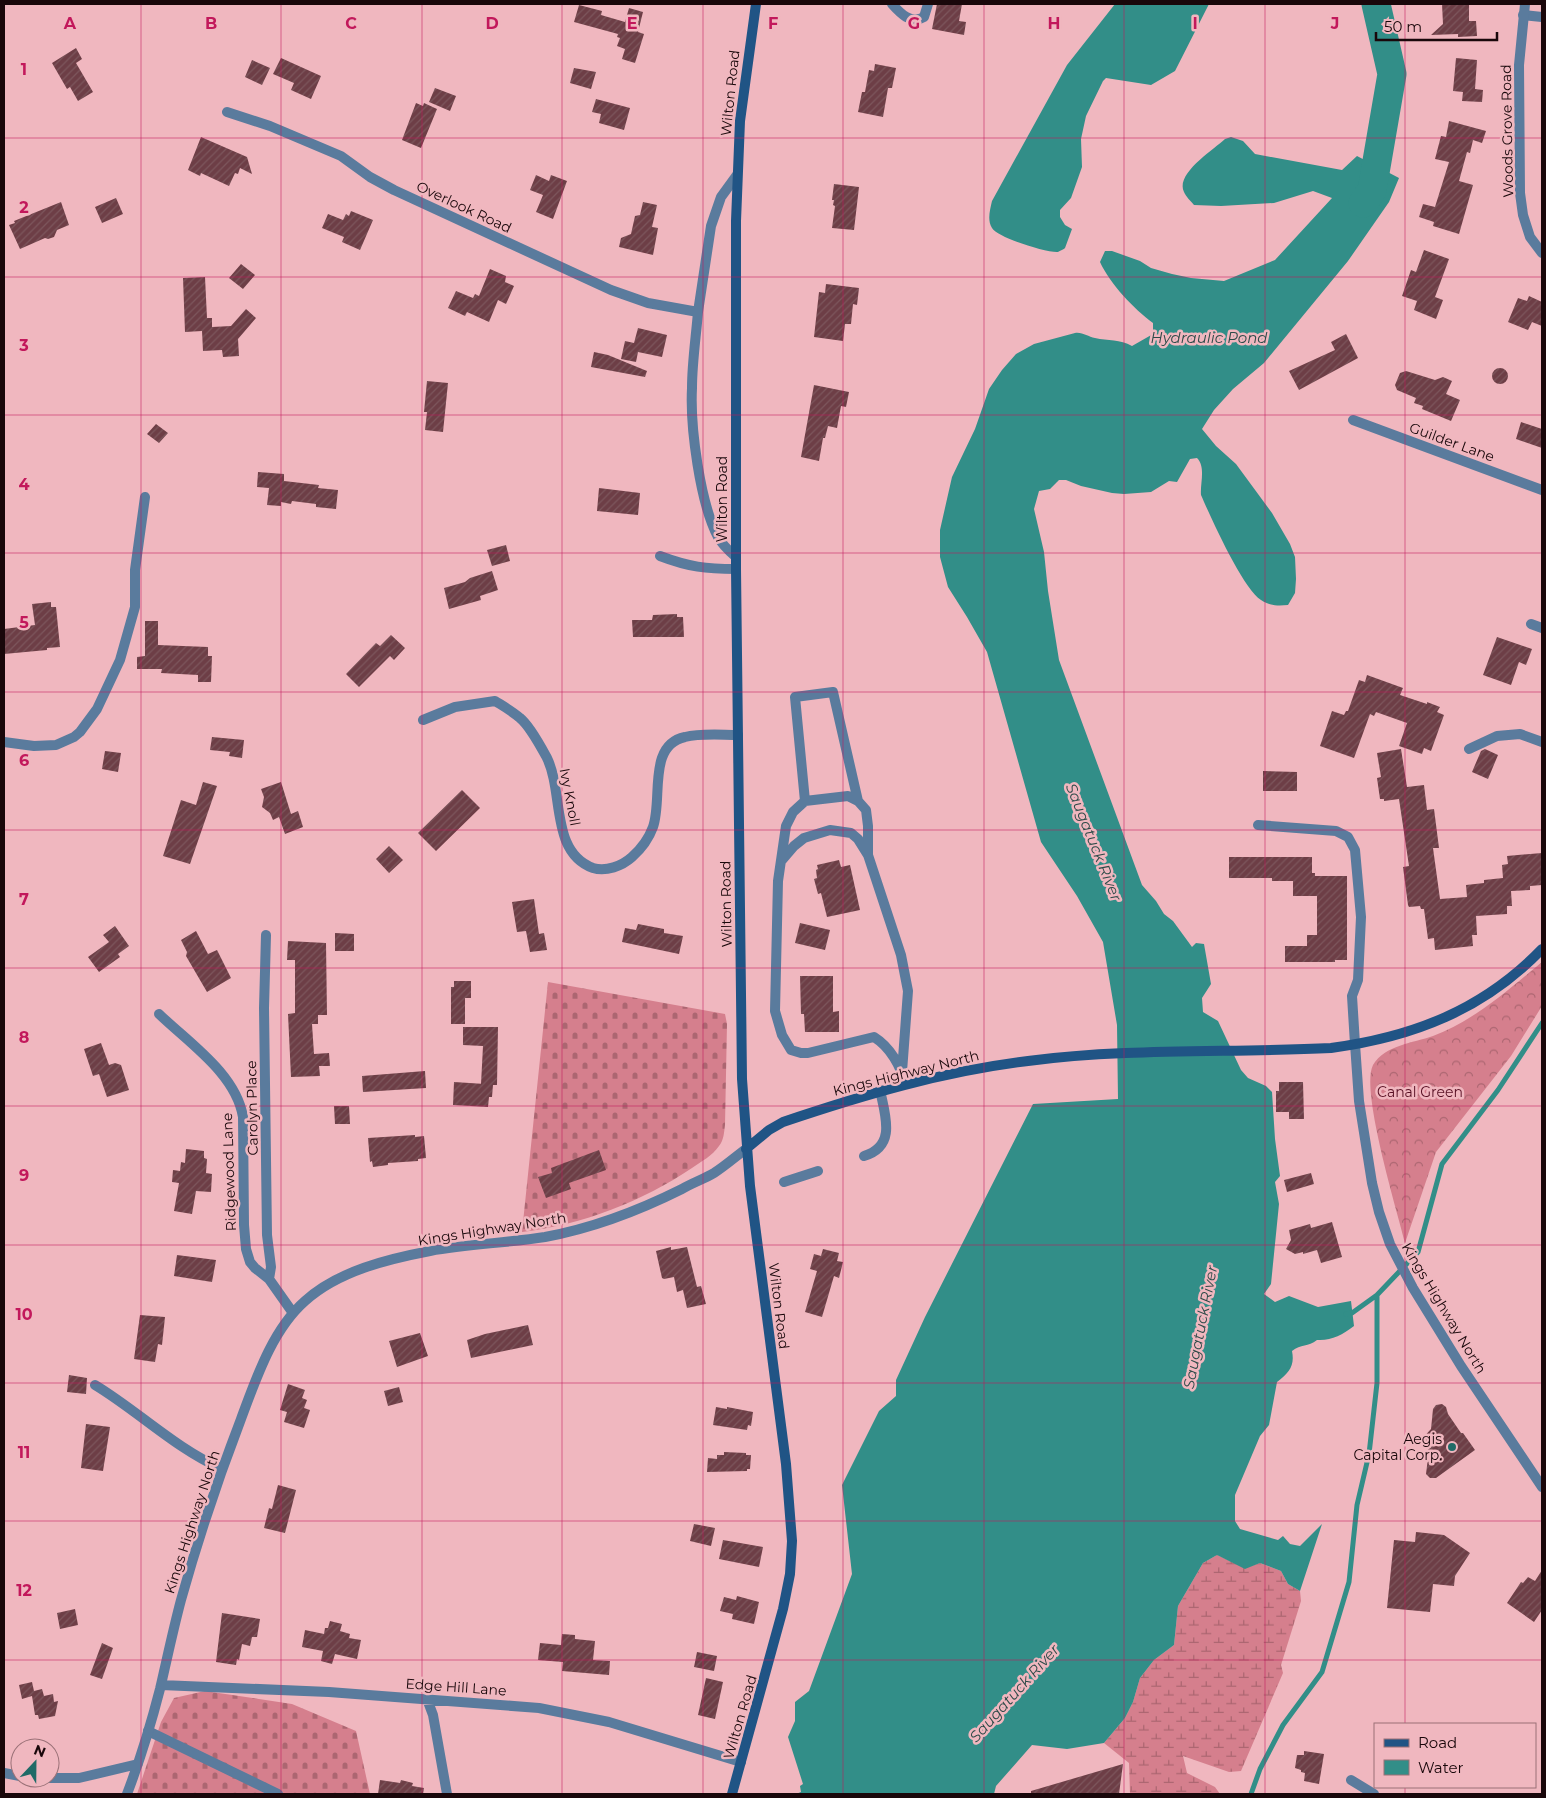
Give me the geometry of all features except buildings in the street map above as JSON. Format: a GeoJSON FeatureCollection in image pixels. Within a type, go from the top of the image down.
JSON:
{"type":"FeatureCollection","features":[{"type":"Feature","properties":{"kind":"main road","name":"Wilton Road"},"geometry":{"type":"LineString","coordinates":[[732,1794],[783,1609],[790,1574],[792,1541],[786,1464],[746,1149],[742,1079],[736,569],[737,174],[740,121],[756,4]]}},
{"type":"Feature","properties":{"kind":"main road"},"geometry":{"type":"LineString","coordinates":[[1355,1044],[1411,1031],[1450,1016],[1499,986],[1542,949]]}},
{"type":"Feature","properties":{"kind":"main road","name":"Kings Highway North"},"geometry":{"type":"LineString","coordinates":[[746,1149],[768,1130],[783,1122],[880,1090],[994,1066],[1045,1059],[1108,1055],[1331,1048],[1355,1044]]}},
{"type":"Feature","properties":{"kind":"street"},"geometry":{"type":"LineString","coordinates":[[892,4],[904,16],[915,20],[924,17],[928,4]]}},
{"type":"Feature","properties":{"kind":"street","name":"Woods Grove Road"},"geometry":{"type":"LineString","coordinates":[[1525,4],[1519,65],[1520,193],[1523,215],[1530,237],[1542,253]]}},
{"type":"Feature","properties":{"kind":"street"},"geometry":{"type":"LineString","coordinates":[[1524,15],[1542,17]]}},
{"type":"Feature","properties":{"kind":"street","name":"Overlook Road"},"geometry":{"type":"LineString","coordinates":[[227,112],[270,126],[341,156],[370,178],[394,190],[611,290],[648,303],[698,312]]}},
{"type":"Feature","properties":{"kind":"street"},"geometry":{"type":"LineString","coordinates":[[736,557],[725,548],[718,536],[706,503],[698,468],[691,389],[698,312],[711,226],[721,197],[737,174]]}},
{"type":"Feature","properties":{"kind":"street","name":"Guilder Lane"},"geometry":{"type":"LineString","coordinates":[[1353,420],[1542,490]]}},
{"type":"Feature","properties":{"kind":"street"},"geometry":{"type":"LineString","coordinates":[[4,742],[34,746],[56,746],[80,732],[97,709],[120,660],[135,607],[135,570],[145,497]]}},
{"type":"Feature","properties":{"kind":"street"},"geometry":{"type":"LineString","coordinates":[[660,556],[679,564],[705,569],[736,569]]}},
{"type":"Feature","properties":{"kind":"street"},"geometry":{"type":"LineString","coordinates":[[1531,624],[1542,628]]}},
{"type":"Feature","properties":{"kind":"street"},"geometry":{"type":"LineString","coordinates":[[805,802],[795,697],[833,692],[858,801]]}},
{"type":"Feature","properties":{"kind":"street","name":"Ivy Knoll"},"geometry":{"type":"LineString","coordinates":[[423,720],[455,707],[495,700],[521,719],[547,759],[554,777],[561,828],[567,844],[576,857],[586,865],[598,870],[622,864],[639,851],[648,838],[654,826],[662,757],[668,745],[684,737],[738,735]]}},
{"type":"Feature","properties":{"kind":"street"},"geometry":{"type":"LineString","coordinates":[[1469,749],[1497,736],[1513,734],[1520,734],[1542,742]]}},
{"type":"Feature","properties":{"kind":"street"},"geometry":{"type":"LineString","coordinates":[[868,855],[866,810],[858,801],[848,796],[805,802],[793,812],[786,826],[778,890],[775,1011],[777,1023],[791,1050],[795,1052],[808,1052],[874,1037],[884,1043],[902,1072],[905,1084]]}},
{"type":"Feature","properties":{"kind":"street"},"geometry":{"type":"LineString","coordinates":[[1258,825],[1336,831],[1348,837],[1355,850],[1361,917],[1358,980],[1352,996],[1355,1044]]}},
{"type":"Feature","properties":{"kind":"street"},"geometry":{"type":"LineString","coordinates":[[781,861],[804,838],[830,830],[851,833],[858,839],[868,855],[901,955],[908,990],[902,1072]]}},
{"type":"Feature","properties":{"kind":"street","name":"Carolyn Place"},"geometry":{"type":"LineString","coordinates":[[266,935],[264,1027],[267,1235],[271,1267],[269,1279]]}},
{"type":"Feature","properties":{"kind":"street","name":"Ridgewood Lane"},"geometry":{"type":"LineString","coordinates":[[160,1014],[224,1076],[239,1100],[243,1117],[246,1249],[250,1262],[269,1279],[293,1313]]}},
{"type":"Feature","properties":{"kind":"street","name":"Kings Highway North"},"geometry":{"type":"LineString","coordinates":[[1355,1044],[1359,1101],[1372,1183],[1381,1218],[1392,1248],[1422,1301],[1490,1410],[1542,1486]]}},
{"type":"Feature","properties":{"kind":"street"},"geometry":{"type":"LineString","coordinates":[[864,1156],[874,1152],[884,1139],[888,1127],[880,1090]]}},
{"type":"Feature","properties":{"kind":"street","name":"Kings Highway North"},"geometry":{"type":"LineString","coordinates":[[127,1794],[148,1731],[181,1602],[222,1469],[251,1392],[266,1360],[293,1313],[310,1296],[327,1285],[352,1273],[391,1260],[446,1248],[558,1234],[623,1216],[714,1172],[746,1149]]}},
{"type":"Feature","properties":{"kind":"street"},"geometry":{"type":"LineString","coordinates":[[784,1182],[818,1171]]}},
{"type":"Feature","properties":{"kind":"street"},"geometry":{"type":"LineString","coordinates":[[95,1385],[200,1459],[222,1469]]}},
{"type":"Feature","properties":{"kind":"street","name":"Edge Hill Lane"},"geometry":{"type":"LineString","coordinates":[[161,1685],[329,1692],[502,1704],[562,1711],[609,1722],[741,1762]]}},
{"type":"Feature","properties":{"kind":"street"},"geometry":{"type":"LineString","coordinates":[[427,1699],[433,1716],[447,1794]]}},
{"type":"Feature","properties":{"kind":"street"},"geometry":{"type":"LineString","coordinates":[[148,1731],[278,1794]]}},
{"type":"Feature","properties":{"kind":"street"},"geometry":{"type":"LineString","coordinates":[[60,1778],[79,1778],[138,1764]]}},
{"type":"Feature","properties":{"kind":"street"},"geometry":{"type":"LineString","coordinates":[[1351,1780],[1374,1794]]}},
{"type":"Feature","properties":{"kind":"green space","name":"Canal Green"},"geometry":{"type":"Polygon","coordinates":[[[1542,962],[1542,1006],[1511,1056],[1436,1152],[1405,1243],[1375,1124],[1370,1078],[1373,1065],[1378,1058],[1392,1049],[1433,1036],[1463,1022],[1490,1004],[1542,962]]]}},
{"type":"Feature","properties":{"kind":"green space"},"geometry":{"type":"Polygon","coordinates":[[[548,982],[725,1014],[727,1024],[724,1136],[719,1146],[707,1158],[673,1180],[632,1201],[567,1224],[522,1232],[548,982]]]}},
{"type":"Feature","properties":{"kind":"green space"},"geometry":{"type":"Polygon","coordinates":[[[1217,1555],[1245,1568],[1260,1563],[1281,1571],[1288,1584],[1300,1591],[1301,1601],[1281,1665],[1283,1673],[1241,1771],[1229,1772],[1183,1756],[1187,1773],[1215,1787],[1220,1794],[1130,1794],[1129,1763],[1104,1743],[1125,1718],[1133,1702],[1140,1678],[1154,1660],[1174,1645],[1178,1606],[1203,1563],[1217,1555]]]}},
{"type":"Feature","properties":{"kind":"green space"},"geometry":{"type":"Polygon","coordinates":[[[205,1691],[292,1704],[356,1731],[370,1794],[137,1794],[161,1722],[174,1698],[205,1691]]]}},
{"type":"Feature","properties":{"kind":"water"},"geometry":{"type":"Polygon","coordinates":[[[1115,4],[1209,4],[1175,71],[1151,85],[1106,78],[1103,81],[1086,116],[1081,139],[1082,167],[1071,198],[1060,210],[1060,217],[1065,225],[1072,229],[1065,248],[1058,252],[1052,252],[1003,236],[990,225],[989,215],[992,201],[1067,65],[1115,4]]]}},
{"type":"Feature","properties":{"kind":"water","name":"Hydraulic Pond"},"geometry":{"type":"Polygon","coordinates":[[[1231,137],[1243,141],[1255,154],[1342,170],[1357,156],[1399,178],[1389,202],[1348,261],[1264,363],[1233,389],[1214,410],[1202,429],[1216,446],[1236,464],[1272,513],[1290,544],[1295,557],[1295,593],[1288,605],[1271,604],[1261,600],[1245,582],[1228,552],[1201,495],[1202,470],[1197,458],[1190,459],[1177,482],[1169,481],[1151,492],[1112,493],[1081,486],[1066,480],[1059,480],[1050,489],[1039,491],[1034,509],[1044,552],[1059,660],[1142,885],[1164,914],[1173,921],[1192,947],[1196,943],[1204,944],[1211,984],[1202,998],[1203,1012],[1218,1021],[1241,1070],[1248,1078],[1266,1086],[1272,1092],[1280,1176],[1275,1182],[1279,1204],[1271,1284],[1264,1294],[1275,1302],[1289,1296],[1318,1307],[1351,1301],[1354,1326],[1336,1337],[1327,1340],[1317,1340],[1292,1351],[1292,1365],[1277,1382],[1269,1425],[1260,1436],[1235,1495],[1235,1521],[1240,1529],[1278,1540],[1283,1536],[1290,1544],[1300,1546],[1322,1524],[1300,1591],[1288,1584],[1281,1571],[1260,1563],[1245,1569],[1217,1555],[1203,1563],[1178,1606],[1174,1645],[1154,1660],[1140,1678],[1133,1702],[1125,1718],[1104,1743],[1067,1749],[1032,1745],[996,1786],[994,1794],[796,1794],[801,1792],[800,1786],[803,1784],[788,1737],[795,1721],[795,1702],[809,1691],[852,1574],[842,1485],[879,1411],[896,1396],[896,1380],[925,1317],[1033,1104],[1118,1099],[1117,1025],[1103,942],[1077,896],[1041,842],[987,652],[948,587],[940,557],[940,530],[952,477],[975,429],[989,389],[1016,354],[1034,344],[1075,333],[1118,341],[1132,346],[1153,334],[1153,323],[1123,296],[1104,270],[1100,262],[1105,251],[1112,251],[1140,261],[1151,268],[1172,274],[1224,281],[1275,260],[1332,198],[1313,191],[1274,203],[1221,206],[1194,205],[1184,192],[1185,178],[1204,156],[1225,139],[1231,137]]]}},
{"type":"Feature","properties":{"kind":"waterway","name":"Saugatuck River"},"geometry":{"type":"LineString","coordinates":[[1363,203],[1372,190],[1392,74],[1376,4]]}},
{"type":"Feature","properties":{"kind":"waterway"},"geometry":{"type":"LineString","coordinates":[[1251,1794],[1260,1769],[1283,1725],[1322,1672],[1349,1582],[1357,1505],[1369,1454],[1377,1383],[1377,1295],[1418,1252],[1442,1164],[1498,1090],[1542,1023]]}},
{"type":"Feature","properties":{"kind":"waterway"},"geometry":{"type":"LineString","coordinates":[[1346,1314],[1352,1313],[1377,1295]]}},
{"type":"Feature","properties":{"kind":"place","name":"Aegis Capital Corp."},"geometry":{"type":"Point","coordinates":[1452,1447]}}]}
